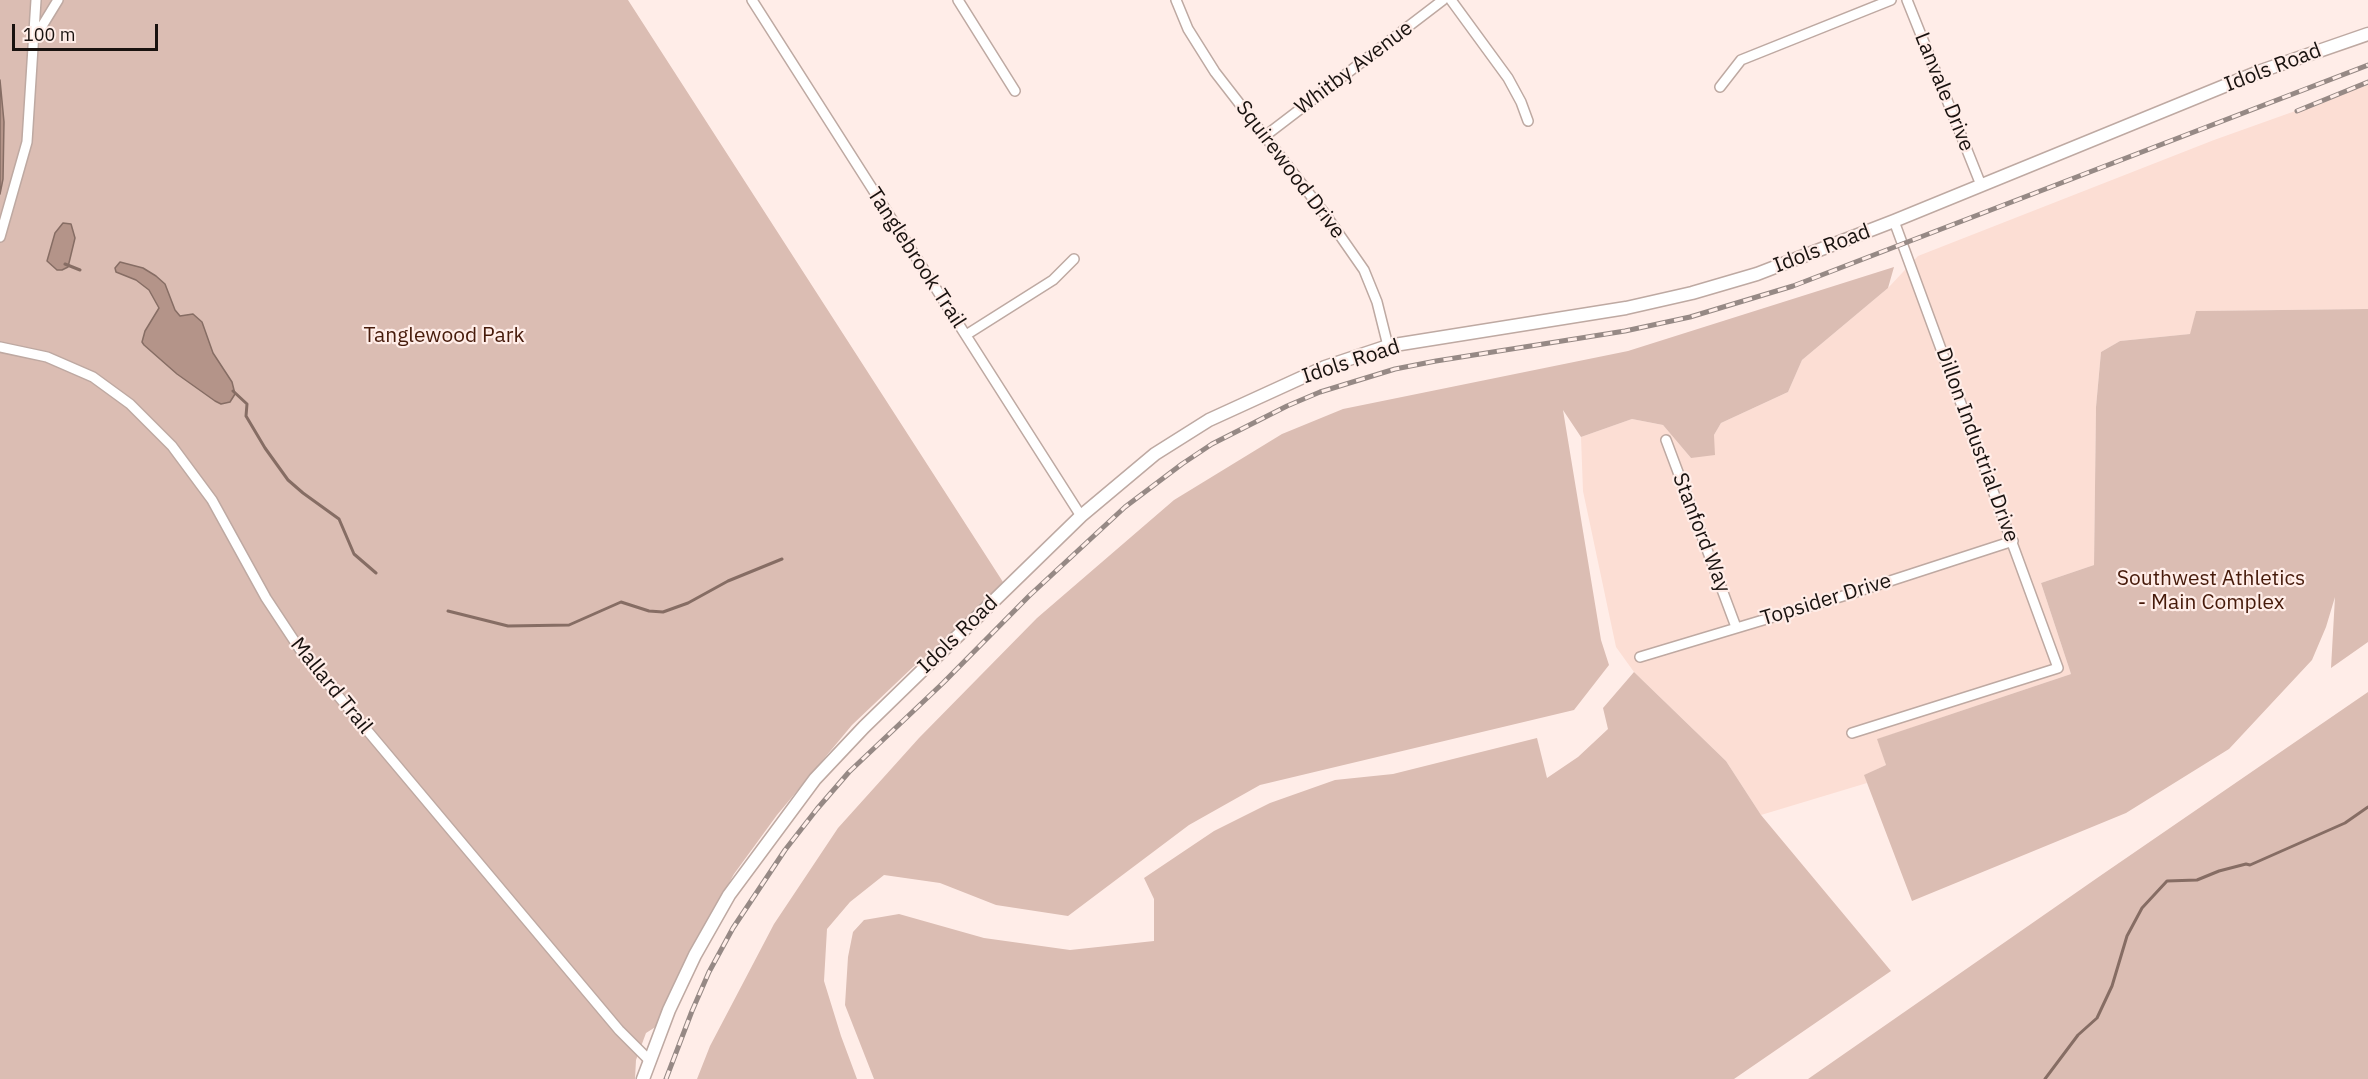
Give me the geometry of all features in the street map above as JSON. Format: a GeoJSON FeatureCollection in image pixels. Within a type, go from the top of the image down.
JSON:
{"type":"FeatureCollection","features":[{"type":"Feature","properties":{"kind":"street"},"geometry":{"type":"LineString","coordinates":[[0,237],[27,142],[36,0]]}},
{"type":"Feature","properties":{"kind":"street"},"geometry":{"type":"LineString","coordinates":[[35,39],[58,0]]}},
{"type":"Feature","properties":{"kind":"street","name":"Tanglebrook Trail"},"geometry":{"type":"LineString","coordinates":[[752,0],[1081,516]]}},
{"type":"Feature","properties":{"kind":"street"},"geometry":{"type":"LineString","coordinates":[[958,0],[1015,91]]}},
{"type":"Feature","properties":{"kind":"street","name":"Squirewood Drive"},"geometry":{"type":"LineString","coordinates":[[1176,0],[1188,29],[1215,72],[1325,214],[1364,270],[1377,302],[1388,346]]}},
{"type":"Feature","properties":{"kind":"street","name":"Whitby Avenue"},"geometry":{"type":"LineString","coordinates":[[1265,136],[1443,0]]}},
{"type":"Feature","properties":{"kind":"street"},"geometry":{"type":"LineString","coordinates":[[1451,0],[1508,78],[1528,121]]}},
{"type":"Feature","properties":{"kind":"street"},"geometry":{"type":"LineString","coordinates":[[1720,87],[1742,60],[1891,0]]}},
{"type":"Feature","properties":{"kind":"street","name":"Lanvale Drive"},"geometry":{"type":"LineString","coordinates":[[1907,0],[1981,185]]}},
{"type":"Feature","properties":{"kind":"street","name":"Idols Road"},"geometry":{"type":"LineString","coordinates":[[643,1079],[669,1010],[695,955],[729,895],[815,778],[864,727],[1081,516],[1155,454],[1209,420],[1325,367],[1388,346],[1626,308],[1692,293],[1757,274],[1894,221],[2262,71],[2368,34]]}},
{"type":"Feature","properties":{"kind":"street","name":"Dillon Industrial Drive"},"geometry":{"type":"LineString","coordinates":[[1852,734],[2058,668],[1894,221]]}},
{"type":"Feature","properties":{"kind":"street"},"geometry":{"type":"LineString","coordinates":[[966,335],[1053,280],[1074,259]]}},
{"type":"Feature","properties":{"kind":"street","name":"Mallard Trail"},"geometry":{"type":"LineString","coordinates":[[0,347],[55,359],[93,377],[130,404],[165,438],[187,464],[212,500],[266,598],[303,654],[620,1030],[649,1060]]}},
{"type":"Feature","properties":{"kind":"street","name":"Stanford Way"},"geometry":{"type":"LineString","coordinates":[[1666,440],[1736,627]]}},
{"type":"Feature","properties":{"kind":"street","name":"Topsider Drive"},"geometry":{"type":"LineString","coordinates":[[1640,657],[2013,541]]}},
{"type":"Feature","properties":{"kind":"shaded area"},"geometry":{"type":"Polygon","coordinates":[[[0,80],[4,122],[3,179],[0,194],[0,80]]]}},
{"type":"Feature","properties":{"kind":"shaded area"},"geometry":{"type":"Polygon","coordinates":[[[2368,85],[2368,309],[2196,311],[2191,334],[2120,341],[2101,352],[2096,407],[2094,565],[2041,583],[2071,674],[1878,739],[1886,765],[1865,775],[1867,783],[1761,815],[1726,761],[1634,672],[1616,647],[1583,491],[1581,437],[1632,419],[1663,425],[1691,458],[1714,435],[1721,423],[1788,392],[1802,360],[1888,288],[1918,256],[2214,140],[2368,85]]]}},
{"type":"Feature","properties":{"kind":"shaded area"},"geometry":{"type":"Polygon","coordinates":[[[63,223],[71,224],[75,238],[68,267],[57,270],[47,261],[55,233],[63,223]]]}},
{"type":"Feature","properties":{"kind":"shaded area"},"geometry":{"type":"Polygon","coordinates":[[[120,262],[143,268],[156,276],[165,284],[175,310],[180,316],[193,314],[202,322],[213,353],[232,382],[235,394],[230,402],[221,404],[215,401],[177,374],[144,345],[142,342],[145,331],[159,308],[149,290],[136,280],[116,272],[115,268],[120,262]]]}},
{"type":"Feature","properties":{"kind":"green space","name":"Tanglewood Park"},"geometry":{"type":"Polygon","coordinates":[[[0,0],[628,0],[1003,582],[954,632],[852,725],[777,815],[734,874],[675,981],[657,1026],[646,1033],[636,1060],[635,1079],[0,1079],[0,0]]]}},
{"type":"Feature","properties":{"kind":"green space"},"geometry":{"type":"Polygon","coordinates":[[[1894,267],[1888,288],[1802,360],[1788,392],[1721,423],[1714,435],[1715,455],[1691,458],[1663,425],[1632,419],[1581,437],[1563,410],[1601,640],[1609,665],[1574,710],[1260,785],[1189,825],[1068,916],[996,905],[940,883],[884,875],[850,902],[827,929],[824,981],[857,1079],[697,1079],[710,1046],[774,924],[838,828],[919,738],[1037,618],[1174,500],[1282,434],[1343,409],[1628,351],[1894,267]]]}},
{"type":"Feature","properties":{"kind":"green space","name":"Southwest Athletics - Main Complex"},"geometry":{"type":"Polygon","coordinates":[[[2368,309],[2368,642],[2331,668],[2335,597],[2326,627],[2312,660],[2229,749],[2126,813],[1912,901],[1864,775],[1886,765],[1877,739],[2071,674],[2041,583],[2094,565],[2096,407],[2101,352],[2120,341],[2190,334],[2196,311],[2368,309]]]}},
{"type":"Feature","properties":{"kind":"green space"},"geometry":{"type":"Polygon","coordinates":[[[1634,672],[1726,761],[1761,815],[1891,971],[1734,1079],[874,1079],[845,1005],[848,957],[853,932],[864,920],[899,914],[984,938],[1070,950],[1154,941],[1154,899],[1144,878],[1214,831],[1270,803],[1335,780],[1393,774],[1537,738],[1547,778],[1578,757],[1608,729],[1603,708],[1634,672]]]}},
{"type":"Feature","properties":{"kind":"green space"},"geometry":{"type":"Polygon","coordinates":[[[2368,692],[2368,1079],[1808,1079],[2100,876],[2368,692]]]}},
{"type":"Feature","properties":{"kind":"waterway"},"geometry":{"type":"LineString","coordinates":[[65,264],[80,270]]}},
{"type":"Feature","properties":{"kind":"waterway"},"geometry":{"type":"LineString","coordinates":[[233,391],[247,404],[246,416],[288,480],[339,519],[354,554],[376,573]]}},
{"type":"Feature","properties":{"kind":"waterway"},"geometry":{"type":"LineString","coordinates":[[448,611],[508,626],[569,625],[621,602],[649,611],[663,612],[688,603],[728,581],[782,559]]}},
{"type":"Feature","properties":{"kind":"waterway"},"geometry":{"type":"LineString","coordinates":[[2045,1079],[2078,1035],[2097,1018],[2112,986],[2127,936],[2142,908],[2167,881],[2197,880],[2219,871],[2250,865],[2345,823],[2368,807]]}},
{"type":"Feature","properties":{"kind":"railway"},"geometry":{"type":"LineString","coordinates":[[666,1079],[709,972],[733,928],[785,850],[817,809],[849,772],[943,683],[1029,596],[1125,507],[1212,444],[1320,392],[1395,369],[1625,331],[1690,317],[1793,286],[2368,65]]}},
{"type":"Feature","properties":{"kind":"railway"},"geometry":{"type":"LineString","coordinates":[[2297,111],[2368,82]]}}]}
